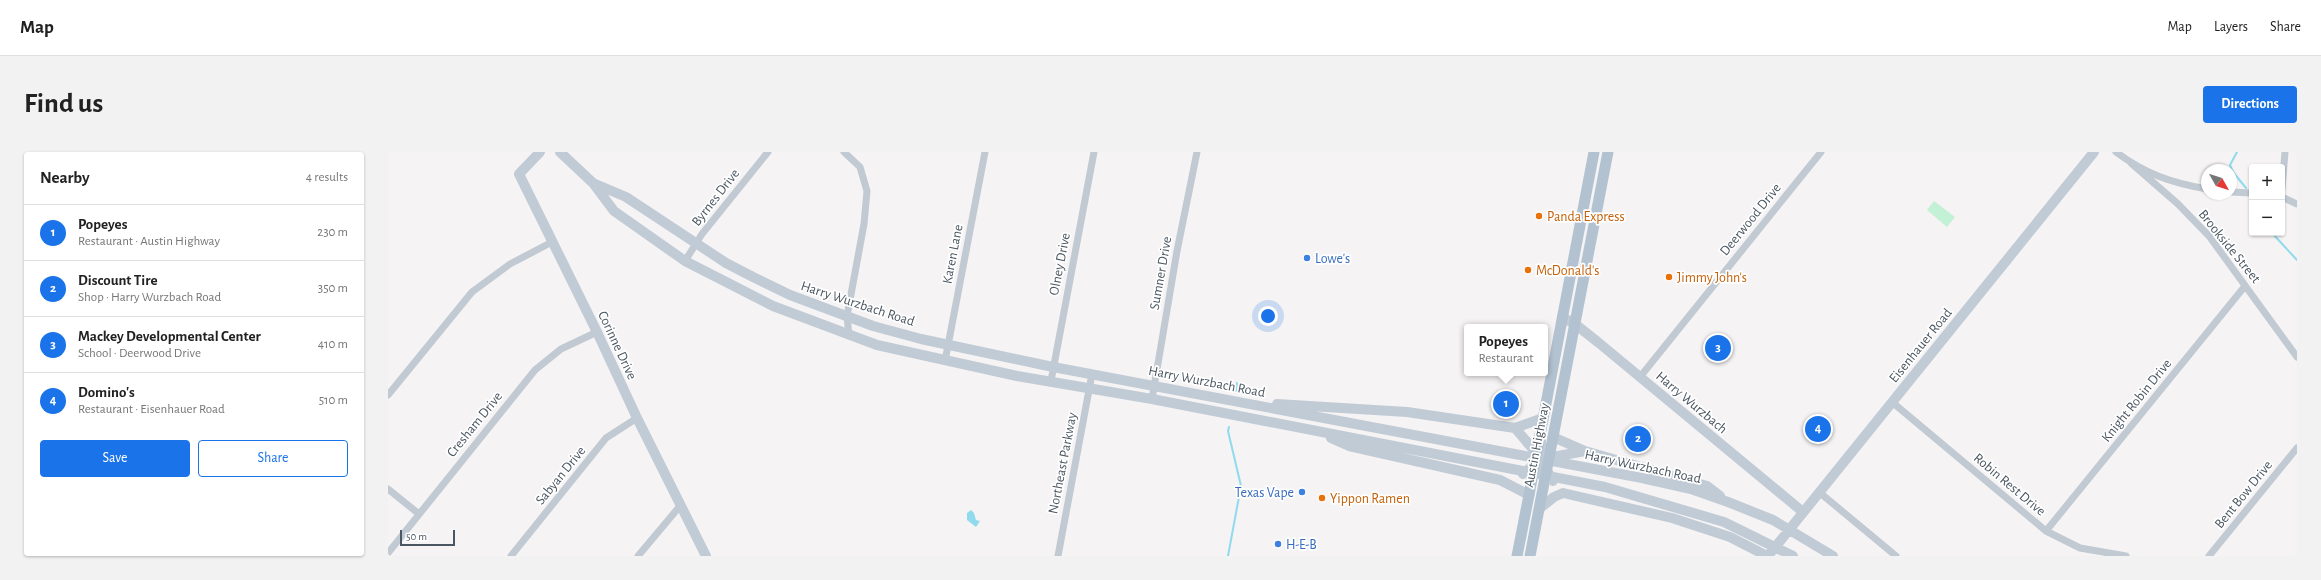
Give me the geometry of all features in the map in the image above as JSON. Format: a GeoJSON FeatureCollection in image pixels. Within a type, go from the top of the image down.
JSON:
{"type":"FeatureCollection","features":[{"type":"Feature","properties":{"kind":"main road","name":"Corinne Drive"},"geometry":{"type":"LineString","coordinates":[[540,152],[518,174],[597,332],[680,506],[706,556]]}},
{"type":"Feature","properties":{"kind":"main road","name":"Harry Wurzbach Road"},"geometry":{"type":"LineString","coordinates":[[560,152],[593,183],[614,211],[685,261],[768,304],[849,336],[877,345],[945,361],[1152,399],[1604,486],[1695,512],[1741,530],[1776,546],[1793,556]]}},
{"type":"Feature","properties":{"kind":"main road","name":"Austin Highway"},"geometry":{"type":"LineString","coordinates":[[1530,556],[1539,510],[1541,466],[1540,435],[1594,152]]}},
{"type":"Feature","properties":{"kind":"main road","name":"Austin Highway"},"geometry":{"type":"LineString","coordinates":[[1517,556],[1528,495],[1552,442],[1608,152]]}},
{"type":"Feature","properties":{"kind":"main road","name":"Eisenhauer Road"},"geometry":{"type":"LineString","coordinates":[[1767,556],[2094,152]]}},
{"type":"Feature","properties":{"kind":"main road","name":"Harry Wurzbach Road"},"geometry":{"type":"LineString","coordinates":[[593,183],[626,197],[726,263],[790,295],[873,326],[1053,367],[1642,478],[1691,489],[1728,502],[1790,529],[1833,556]]}},
{"type":"Feature","properties":{"kind":"main road","name":"Harry Wurzbach"},"geometry":{"type":"LineString","coordinates":[[1562,317],[1575,324],[1803,512]]}},
{"type":"Feature","properties":{"kind":"main road"},"geometry":{"type":"LineString","coordinates":[[1263,406],[1285,403],[1422,414],[1515,428],[1543,418]]}},
{"type":"Feature","properties":{"kind":"main road"},"geometry":{"type":"LineString","coordinates":[[1273,422],[1280,416],[1320,423],[1346,422]]}},
{"type":"Feature","properties":{"kind":"main road"},"geometry":{"type":"LineString","coordinates":[[1515,428],[1541,466],[1563,493]]}},
{"type":"Feature","properties":{"kind":"main road"},"geometry":{"type":"LineString","coordinates":[[1317,431],[1349,446],[1500,480],[1528,495]]}},
{"type":"Feature","properties":{"kind":"main road"},"geometry":{"type":"LineString","coordinates":[[1552,442],[1707,486],[1728,502]]}},
{"type":"Feature","properties":{"kind":"main road"},"geometry":{"type":"LineString","coordinates":[[1500,480],[1523,474],[1558,456],[1584,451]]}},
{"type":"Feature","properties":{"kind":"main road"},"geometry":{"type":"LineString","coordinates":[[1539,510],[1554,496],[1563,493],[1691,524],[1730,537],[1767,556]]}},
{"type":"Feature","properties":{"kind":"main road"},"geometry":{"type":"LineString","coordinates":[[1520,556],[1524,539],[1522,531]]}},
{"type":"Feature","properties":{"kind":"street","name":"Byrnes Drive"},"geometry":{"type":"LineString","coordinates":[[685,261],[696,243],[767,152]]}},
{"type":"Feature","properties":{"kind":"street"},"geometry":{"type":"LineString","coordinates":[[844,152],[860,167],[867,191],[864,224],[847,316],[849,336]]}},
{"type":"Feature","properties":{"kind":"street","name":"Karen Lane"},"geometry":{"type":"LineString","coordinates":[[945,361],[947,344],[985,152]]}},
{"type":"Feature","properties":{"kind":"street","name":"Olney Drive"},"geometry":{"type":"LineString","coordinates":[[1051,381],[1094,152]]}},
{"type":"Feature","properties":{"kind":"street","name":"Sumner Drive"},"geometry":{"type":"LineString","coordinates":[[1152,399],[1153,385],[1197,152]]}},
{"type":"Feature","properties":{"kind":"street","name":"Deerwood Drive"},"geometry":{"type":"LineString","coordinates":[[1640,377],[1821,152]]}},
{"type":"Feature","properties":{"kind":"street"},"geometry":{"type":"LineString","coordinates":[[2116,152],[2131,163],[2170,182],[2201,188]]}},
{"type":"Feature","properties":{"kind":"street"},"geometry":{"type":"LineString","coordinates":[[2284,164],[2285,152]]}},
{"type":"Feature","properties":{"kind":"street","name":"Brookside Street"},"geometry":{"type":"LineString","coordinates":[[2131,163],[2178,204],[2209,236],[2297,357]]}},
{"type":"Feature","properties":{"kind":"street"},"geometry":{"type":"LineString","coordinates":[[2237,192],[2249,193]]}},
{"type":"Feature","properties":{"kind":"street"},"geometry":{"type":"LineString","coordinates":[[2285,198],[2297,204]]}},
{"type":"Feature","properties":{"kind":"street"},"geometry":{"type":"LineString","coordinates":[[388,395],[472,292],[510,264],[552,242]]}},
{"type":"Feature","properties":{"kind":"street","name":"Knight Robin Drive"},"geometry":{"type":"LineString","coordinates":[[2046,531],[2245,286]]}},
{"type":"Feature","properties":{"kind":"street","name":"Cresham Drive"},"geometry":{"type":"LineString","coordinates":[[388,552],[535,370],[561,349],[597,332]]}},
{"type":"Feature","properties":{"kind":"street","name":"Northeast Parkway"},"geometry":{"type":"LineString","coordinates":[[1058,556],[1092,374]]}},
{"type":"Feature","properties":{"kind":"street","name":"Robin Rest Drive"},"geometry":{"type":"LineString","coordinates":[[1892,402],[2046,531],[2080,548],[2126,556]]}},
{"type":"Feature","properties":{"kind":"street","name":"Sabyan Drive"},"geometry":{"type":"LineString","coordinates":[[511,556],[606,438],[637,418]]}},
{"type":"Feature","properties":{"kind":"street","name":"Bent Bow Drive"},"geometry":{"type":"LineString","coordinates":[[2209,556],[2297,448]]}},
{"type":"Feature","properties":{"kind":"street"},"geometry":{"type":"LineString","coordinates":[[388,489],[419,514]]}},
{"type":"Feature","properties":{"kind":"street"},"geometry":{"type":"LineString","coordinates":[[1819,492],[1896,556]]}},
{"type":"Feature","properties":{"kind":"street"},"geometry":{"type":"LineString","coordinates":[[638,556],[680,506]]}},
{"type":"Feature","properties":{"kind":"green space"},"geometry":{"type":"Polygon","coordinates":[[[1934,201],[1955,217],[1947,227],[1927,210],[1934,201]]]}},
{"type":"Feature","properties":{"kind":"water"},"geometry":{"type":"Polygon","coordinates":[[[971,510],[974,513],[976,520],[980,521],[976,527],[967,520],[967,513],[971,510]]]}},
{"type":"Feature","properties":{"kind":"waterway"},"geometry":{"type":"LineString","coordinates":[[2237,152],[2230,165],[2233,172],[2246,188]]}},
{"type":"Feature","properties":{"kind":"waterway"},"geometry":{"type":"LineString","coordinates":[[2275,236],[2297,260]]}},
{"type":"Feature","properties":{"kind":"waterway"},"geometry":{"type":"LineString","coordinates":[[1236,391],[1237,383]]}},
{"type":"Feature","properties":{"kind":"waterway"},"geometry":{"type":"LineString","coordinates":[[1228,556],[1241,486],[1228,431],[1229,427]]}},
{"type":"Feature","properties":{"kind":"place","name":"Panda Express"},"geometry":{"type":"Point","coordinates":[1539,216]}},
{"type":"Feature","properties":{"kind":"place","name":"Lowe's"},"geometry":{"type":"Point","coordinates":[1307,258]}},
{"type":"Feature","properties":{"kind":"place","name":"McDonald's"},"geometry":{"type":"Point","coordinates":[1528,270]}},
{"type":"Feature","properties":{"kind":"place","name":"Jimmy John's"},"geometry":{"type":"Point","coordinates":[1669,277]}},
{"type":"Feature","properties":{"kind":"place","name":"Mackey Developmental Center"},"geometry":{"type":"Point","coordinates":[1718,348]}},
{"type":"Feature","properties":{"kind":"place","name":"Popeyes"},"geometry":{"type":"Point","coordinates":[1506,404]}},
{"type":"Feature","properties":{"kind":"place","name":"Domino's"},"geometry":{"type":"Point","coordinates":[1818,429]}},
{"type":"Feature","properties":{"kind":"place","name":"Discount Tire"},"geometry":{"type":"Point","coordinates":[1638,439]}},
{"type":"Feature","properties":{"kind":"place","name":"Texas Vape"},"geometry":{"type":"Point","coordinates":[1302,492]}},
{"type":"Feature","properties":{"kind":"place","name":"Yippon Ramen"},"geometry":{"type":"Point","coordinates":[1322,498]}},
{"type":"Feature","properties":{"kind":"place","name":"H-E-B"},"geometry":{"type":"Point","coordinates":[1278,544]}}]}
